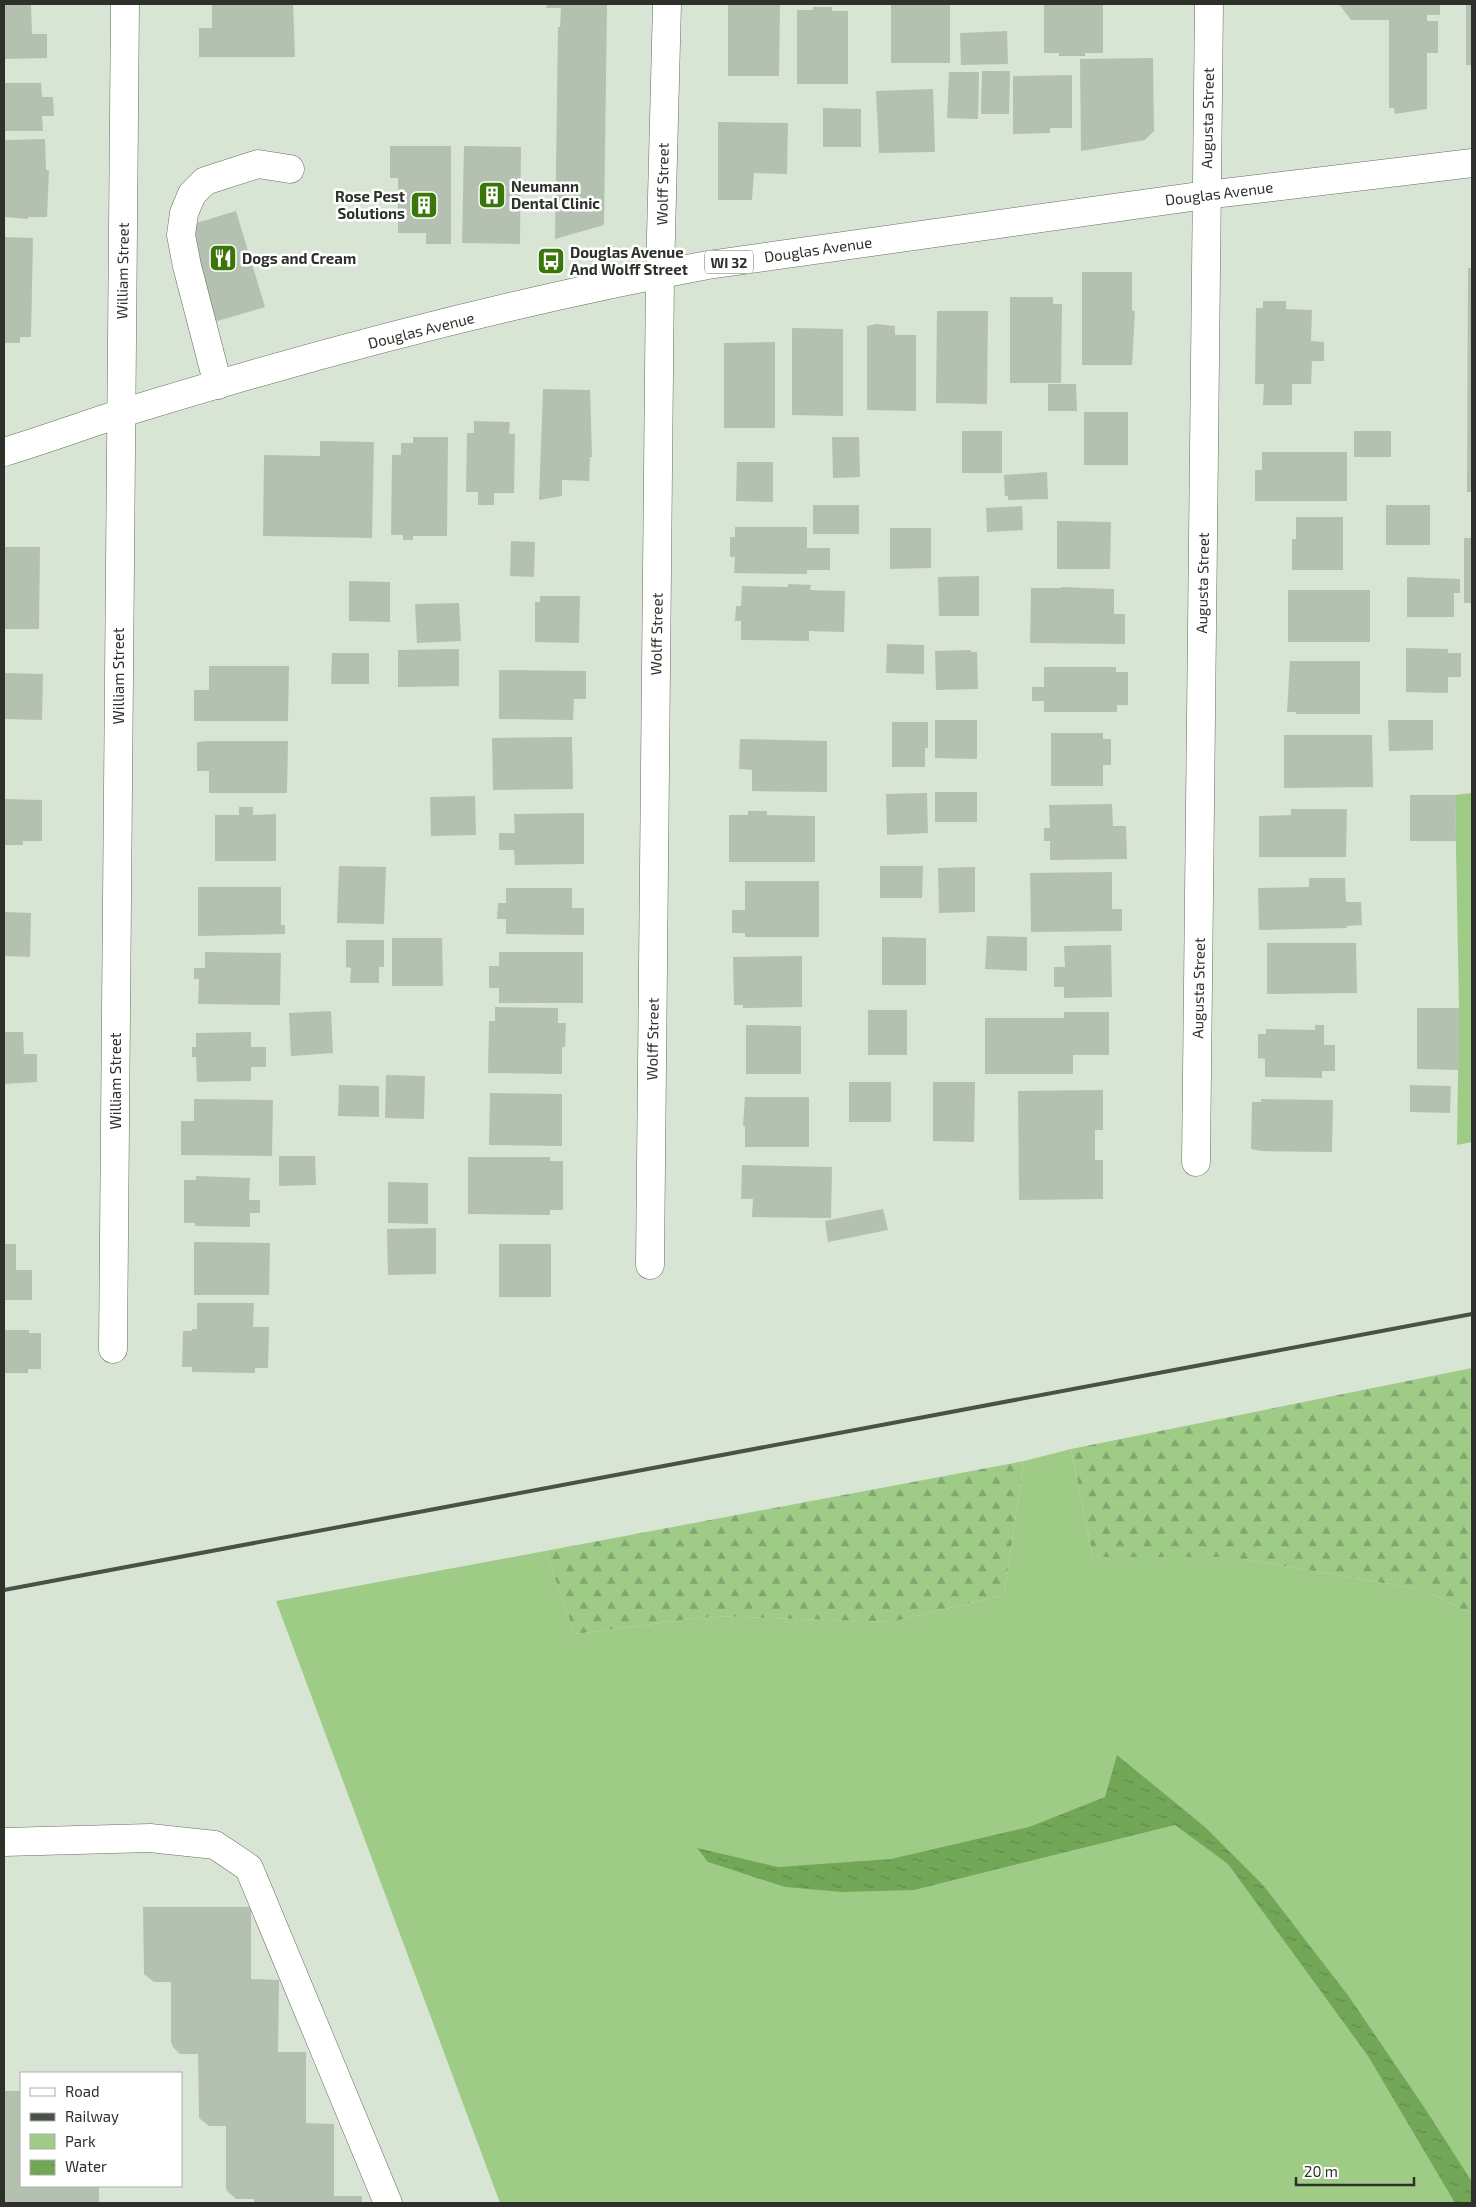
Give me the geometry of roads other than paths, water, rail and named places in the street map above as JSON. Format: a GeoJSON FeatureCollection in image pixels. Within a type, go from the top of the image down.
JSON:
{"type":"FeatureCollection","features":[{"type":"Feature","properties":{"kind":"street","name":"William Street"},"geometry":{"type":"LineString","coordinates":[[113,1349],[125,4]]}},
{"type":"Feature","properties":{"kind":"street","name":"Wolff Street"},"geometry":{"type":"LineString","coordinates":[[650,1265],[660,274],[666,4]]}},
{"type":"Feature","properties":{"kind":"street","name":"Augusta Street"},"geometry":{"type":"LineString","coordinates":[[1196,1162],[1209,4]]}},
{"type":"Feature","properties":{"kind":"street","name":"Douglas Avenue"},"geometry":{"type":"LineString","coordinates":[[4,452],[120,414],[352,348],[538,300],[660,274],[708,265],[1206,194],[1472,163]]}},
{"type":"Feature","properties":{"kind":"street"},"geometry":{"type":"LineString","coordinates":[[218,386],[207,337],[187,266],[181,235],[184,213],[192,194],[205,180],[258,164],[290,169]]}},
{"type":"Feature","properties":{"kind":"street"},"geometry":{"type":"LineString","coordinates":[[4,1842],[150,1838],[215,1845],[249,1868],[388,2203]]}},
{"type":"Feature","properties":{"kind":"water"},"geometry":{"type":"Polygon","coordinates":[[[1117,1755],[1205,1827],[1263,1885],[1350,1998],[1426,2110],[1472,2182],[1472,2203],[1455,2203],[1368,2056],[1228,1864],[1175,1825],[914,1890],[842,1892],[785,1887],[708,1862],[697,1848],[778,1867],[891,1859],[1029,1827],[1105,1797],[1117,1755]]]}},
{"type":"Feature","properties":{"kind":"railway"},"geometry":{"type":"LineString","coordinates":[[4,1590],[1472,1314]]}},
{"type":"Feature","properties":{"kind":"place","name":"Neumann Dental Clinic"},"geometry":{"type":"Point","coordinates":[492,195]}},
{"type":"Feature","properties":{"kind":"place","name":"Rose Pest Solutions"},"geometry":{"type":"Point","coordinates":[424,205]}},
{"type":"Feature","properties":{"kind":"place","name":"Dogs and Cream"},"geometry":{"type":"Point","coordinates":[223,258]}},
{"type":"Feature","properties":{"kind":"place","name":"Douglas Avenue And Wolff Street"},"geometry":{"type":"Point","coordinates":[551,261]}}]}
